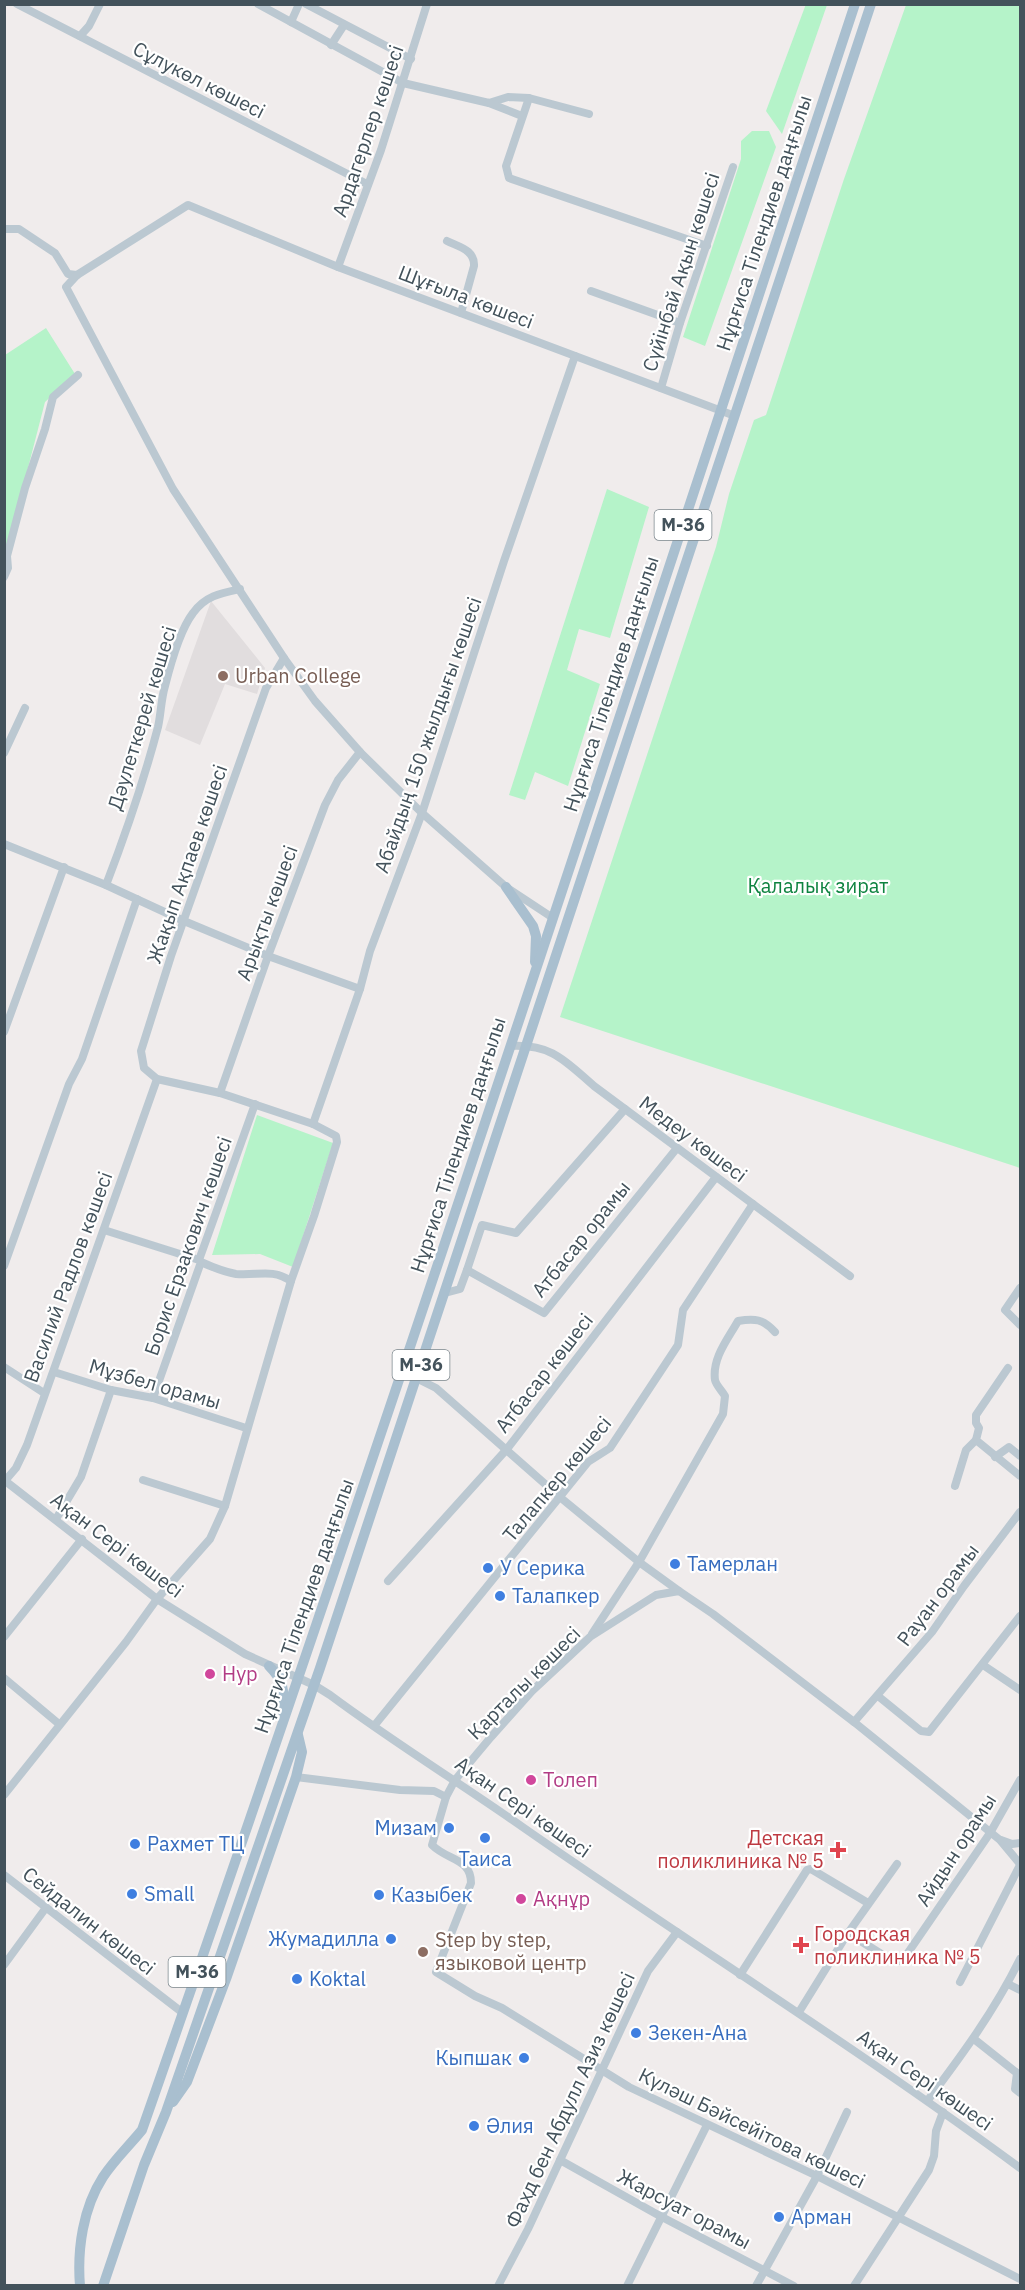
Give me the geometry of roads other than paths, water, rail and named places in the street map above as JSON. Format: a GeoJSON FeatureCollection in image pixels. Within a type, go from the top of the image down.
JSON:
{"type":"FeatureCollection","features":[{"type":"Feature","properties":{"kind":"main road","name":"Нұрғиса Тілендиев даңғылы"},"geometry":{"type":"LineString","coordinates":[[80,2286],[82,2232],[98,2185],[141,2130],[183,2013],[299,1678],[511,1046],[855,4]]}},
{"type":"Feature","properties":{"kind":"main road","name":"Нұрғиса Тілендиев даңғылы"},"geometry":{"type":"LineString","coordinates":[[103,2286],[298,1735],[871,4]]}},
{"type":"Feature","properties":{"kind":"main road"},"geometry":{"type":"LineString","coordinates":[[506,887],[527,916],[536,936],[534,977]]}},
{"type":"Feature","properties":{"kind":"main road"},"geometry":{"type":"LineString","coordinates":[[269,1666],[280,1677],[284,1690],[282,1726]]}},
{"type":"Feature","properties":{"kind":"main road"},"geometry":{"type":"LineString","coordinates":[[166,2112],[187,2082],[226,1978],[296,1777],[302,1752],[298,1735]]}},
{"type":"Feature","properties":{"kind":"main road"},"geometry":{"type":"LineString","coordinates":[[268,1819],[289,1796]]}},
{"type":"Feature","properties":{"kind":"main road"},"geometry":{"type":"LineString","coordinates":[[212,1928],[222,1929],[227,1936]]}},
{"type":"Feature","properties":{"kind":"main road"},"geometry":{"type":"LineString","coordinates":[[141,2130],[156,2136]]}},
{"type":"Feature","properties":{"kind":"street","name":"Сұлукөл көшесі"},"geometry":{"type":"LineString","coordinates":[[17,4],[367,184]]}},
{"type":"Feature","properties":{"kind":"street"},"geometry":{"type":"LineString","coordinates":[[80,36],[89,26],[100,4]]}},
{"type":"Feature","properties":{"kind":"street"},"geometry":{"type":"LineString","coordinates":[[258,4],[403,83],[489,103],[522,116]]}},
{"type":"Feature","properties":{"kind":"street"},"geometry":{"type":"LineString","coordinates":[[291,22],[299,4]]}},
{"type":"Feature","properties":{"kind":"street"},"geometry":{"type":"LineString","coordinates":[[306,4],[411,59]]}},
{"type":"Feature","properties":{"kind":"street","name":"Ардагерлер көшесі"},"geometry":{"type":"LineString","coordinates":[[338,267],[403,83],[427,4]]}},
{"type":"Feature","properties":{"kind":"street"},"geometry":{"type":"LineString","coordinates":[[331,45],[344,25]]}},
{"type":"Feature","properties":{"kind":"street"},"geometry":{"type":"LineString","coordinates":[[489,103],[508,97],[529,98],[589,114]]}},
{"type":"Feature","properties":{"kind":"street"},"geometry":{"type":"LineString","coordinates":[[529,98],[506,166],[509,178],[707,246]]}},
{"type":"Feature","properties":{"kind":"street","name":"Сүйінбай Ақын көшесі"},"geometry":{"type":"LineString","coordinates":[[662,388],[680,323],[733,166]]}},
{"type":"Feature","properties":{"kind":"street","name":"Шұғыла көшесі"},"geometry":{"type":"LineString","coordinates":[[77,275],[188,205],[338,267],[735,416]]}},
{"type":"Feature","properties":{"kind":"street"},"geometry":{"type":"LineString","coordinates":[[4,229],[19,229],[55,253],[68,274],[77,275]]}},
{"type":"Feature","properties":{"kind":"street"},"geometry":{"type":"LineString","coordinates":[[447,241],[470,253],[474,258],[474,266],[461,313]]}},
{"type":"Feature","properties":{"kind":"street"},"geometry":{"type":"LineString","coordinates":[[77,275],[66,287],[173,489],[284,658],[315,701],[360,752],[422,813],[506,887],[553,918]]}},
{"type":"Feature","properties":{"kind":"street"},"geometry":{"type":"LineString","coordinates":[[591,291],[680,323]]}},
{"type":"Feature","properties":{"kind":"street","name":"Абайдың 150 жылдығы көшесі"},"geometry":{"type":"LineString","coordinates":[[314,1124],[360,989],[370,951],[422,813],[575,356]]}},
{"type":"Feature","properties":{"kind":"street"},"geometry":{"type":"LineString","coordinates":[[4,577],[7,556],[25,488],[45,429],[52,397],[78,375]]}},
{"type":"Feature","properties":{"kind":"street","name":"Дәулеткерей көшесі"},"geometry":{"type":"LineString","coordinates":[[106,885],[159,725],[164,687],[192,613],[204,601],[217,594],[240,589]]}},
{"type":"Feature","properties":{"kind":"street","name":"Жақып Ақпаев көшесі"},"geometry":{"type":"LineString","coordinates":[[157,1079],[144,1068],[141,1052],[184,921],[266,688],[284,658]]}},
{"type":"Feature","properties":{"kind":"street"},"geometry":{"type":"LineString","coordinates":[[4,753],[24,708]]}},
{"type":"Feature","properties":{"kind":"street","name":"Арықты көшесі"},"geometry":{"type":"LineString","coordinates":[[220,1093],[268,956],[325,805],[338,780],[360,752]]}},
{"type":"Feature","properties":{"kind":"street"},"geometry":{"type":"LineString","coordinates":[[4,844],[64,867],[268,956],[360,989]]}},
{"type":"Feature","properties":{"kind":"street"},"geometry":{"type":"LineString","coordinates":[[4,1032],[64,867]]}},
{"type":"Feature","properties":{"kind":"street"},"geometry":{"type":"LineString","coordinates":[[4,1266],[69,1084],[84,1053],[137,899]]}},
{"type":"Feature","properties":{"kind":"street","name":"Медеу көшесі"},"geometry":{"type":"LineString","coordinates":[[511,1046],[527,1045],[556,1054],[625,1109],[850,1276]]}},
{"type":"Feature","properties":{"kind":"street"},"geometry":{"type":"LineString","coordinates":[[4,1795],[126,1642],[157,1599],[210,1539],[225,1506],[246,1428],[291,1281],[337,1142],[333,1134],[314,1124],[220,1093],[157,1079]]}},
{"type":"Feature","properties":{"kind":"street","name":"Василий Радлов көшесі"},"geometry":{"type":"LineString","coordinates":[[5,1481],[16,1468],[27,1446],[44,1392],[54,1371],[157,1079]]}},
{"type":"Feature","properties":{"kind":"street","name":"Борис Ерзакович көшесі"},"geometry":{"type":"LineString","coordinates":[[153,1398],[255,1104]]}},
{"type":"Feature","properties":{"kind":"street"},"geometry":{"type":"LineString","coordinates":[[445,1293],[460,1289],[482,1225],[516,1233],[625,1109]]}},
{"type":"Feature","properties":{"kind":"street","name":"Атбасар орамы"},"geometry":{"type":"LineString","coordinates":[[467,1270],[544,1313],[677,1148]]}},
{"type":"Feature","properties":{"kind":"street","name":"Атбасар көшесі"},"geometry":{"type":"LineString","coordinates":[[388,1581],[507,1449],[716,1177]]}},
{"type":"Feature","properties":{"kind":"street","name":"Талапкер көшесі"},"geometry":{"type":"LineString","coordinates":[[374,1726],[588,1462],[610,1448],[678,1345],[683,1310],[753,1204]]}},
{"type":"Feature","properties":{"kind":"street"},"geometry":{"type":"LineString","coordinates":[[104,1230],[221,1270],[237,1274],[280,1274],[291,1281]]}},
{"type":"Feature","properties":{"kind":"street"},"geometry":{"type":"LineString","coordinates":[[1020,1288],[1005,1310],[1020,1325]]}},
{"type":"Feature","properties":{"kind":"street"},"geometry":{"type":"LineString","coordinates":[[590,1637],[639,1562],[723,1414],[725,1396],[715,1382],[716,1362],[724,1344],[738,1321],[756,1318],[769,1325],[775,1332]]}},
{"type":"Feature","properties":{"kind":"street"},"geometry":{"type":"LineString","coordinates":[[4,1367],[44,1392]]}},
{"type":"Feature","properties":{"kind":"street"},"geometry":{"type":"LineString","coordinates":[[955,1486],[966,1450],[976,1440],[980,1428],[976,1423],[975,1415],[1008,1368]]}},
{"type":"Feature","properties":{"kind":"street","name":"Мұзбел орамы"},"geometry":{"type":"LineString","coordinates":[[54,1371],[111,1390],[153,1398],[246,1428]]}},
{"type":"Feature","properties":{"kind":"street"},"geometry":{"type":"LineString","coordinates":[[402,1371],[436,1388],[561,1498],[639,1562],[713,1614],[854,1722],[1000,1840],[1020,1864],[960,1982]]}},
{"type":"Feature","properties":{"kind":"street"},"geometry":{"type":"LineString","coordinates":[[56,1520],[81,1477],[111,1390]]}},
{"type":"Feature","properties":{"kind":"street"},"geometry":{"type":"LineString","coordinates":[[976,1440],[1020,1476]]}},
{"type":"Feature","properties":{"kind":"street"},"geometry":{"type":"LineString","coordinates":[[995,1456],[1009,1447],[1020,1455]]}},
{"type":"Feature","properties":{"kind":"street"},"geometry":{"type":"LineString","coordinates":[[143,1480],[225,1506]]}},
{"type":"Feature","properties":{"kind":"street","name":"Ақан Сері көшесі"},"geometry":{"type":"LineString","coordinates":[[5,1481],[157,1599],[218,1638],[269,1666],[314,1685],[928,2100],[1020,2168]]}},
{"type":"Feature","properties":{"kind":"street","name":"Рауан орамы"},"geometry":{"type":"LineString","coordinates":[[854,1722],[932,1632],[964,1586],[1017,1525],[1020,1512]]}},
{"type":"Feature","properties":{"kind":"street"},"geometry":{"type":"LineString","coordinates":[[4,1637],[82,1539]]}},
{"type":"Feature","properties":{"kind":"street","name":"Қарталы көшесі"},"geometry":{"type":"LineString","coordinates":[[475,1996],[436,1972],[471,1883],[471,1875],[464,1864],[441,1854],[432,1845],[446,1797],[455,1780],[532,1691],[590,1637],[656,1595],[679,1591]]}},
{"type":"Feature","properties":{"kind":"street"},"geometry":{"type":"LineString","coordinates":[[878,1695],[926,1733],[983,1665],[1020,1616]]}},
{"type":"Feature","properties":{"kind":"street"},"geometry":{"type":"LineString","coordinates":[[983,1665],[1020,1690]]}},
{"type":"Feature","properties":{"kind":"street"},"geometry":{"type":"LineString","coordinates":[[4,1678],[59,1724]]}},
{"type":"Feature","properties":{"kind":"street"},"geometry":{"type":"LineString","coordinates":[[296,1777],[400,1790],[434,1791],[446,1797]]}},
{"type":"Feature","properties":{"kind":"street","name":"Айдын орамы"},"geometry":{"type":"LineString","coordinates":[[848,1933],[894,1962],[903,1960],[990,1833],[1020,1780]]}},
{"type":"Feature","properties":{"kind":"street"},"geometry":{"type":"LineString","coordinates":[[1000,1840],[1012,1844],[1020,1843]]}},
{"type":"Feature","properties":{"kind":"street"},"geometry":{"type":"LineString","coordinates":[[799,2012],[848,1933],[897,1864]]}},
{"type":"Feature","properties":{"kind":"street"},"geometry":{"type":"LineString","coordinates":[[740,1975],[807,1870],[811,1869],[868,1904]]}},
{"type":"Feature","properties":{"kind":"street","name":"Сейдалин көшесі"},"geometry":{"type":"LineString","coordinates":[[4,1875],[183,2013]]}},
{"type":"Feature","properties":{"kind":"street"},"geometry":{"type":"LineString","coordinates":[[4,1965],[45,1908]]}},
{"type":"Feature","properties":{"kind":"street","name":"Фахд бен Абдулл Азиз көшесі"},"geometry":{"type":"LineString","coordinates":[[498,2286],[602,2072],[648,1971],[677,1932]]}},
{"type":"Feature","properties":{"kind":"street"},"geometry":{"type":"LineString","coordinates":[[928,2100],[974,2039],[1008,1984],[1020,1959]]}},
{"type":"Feature","properties":{"kind":"street"},"geometry":{"type":"LineString","coordinates":[[1008,1984],[1020,1990]]}},
{"type":"Feature","properties":{"kind":"street","name":"Күләш Бәйсейітова көшесі"},"geometry":{"type":"LineString","coordinates":[[475,1996],[502,2008],[629,2087],[817,2176],[1020,2279]]}},
{"type":"Feature","properties":{"kind":"street"},"geometry":{"type":"LineString","coordinates":[[974,2039],[1017,2073],[1015,2089],[1020,2092]]}},
{"type":"Feature","properties":{"kind":"street"},"geometry":{"type":"LineString","coordinates":[[756,2286],[817,2176],[847,2112]]}},
{"type":"Feature","properties":{"kind":"street"},"geometry":{"type":"LineString","coordinates":[[854,2286],[929,2170],[934,2156],[936,2131],[943,2112]]}},
{"type":"Feature","properties":{"kind":"street"},"geometry":{"type":"LineString","coordinates":[[627,2286],[707,2125]]}},
{"type":"Feature","properties":{"kind":"street","name":"Жарсуат орамы"},"geometry":{"type":"LineString","coordinates":[[560,2160],[660,2216],[794,2286]]}},
{"type":"Feature","properties":{"kind":"place","name":"Urban College"},"geometry":{"type":"Point","coordinates":[223,676]}},
{"type":"Feature","properties":{"kind":"place","name":"Тамерлан"},"geometry":{"type":"Point","coordinates":[675,1564]}},
{"type":"Feature","properties":{"kind":"place","name":"У Серика"},"geometry":{"type":"Point","coordinates":[488,1568]}},
{"type":"Feature","properties":{"kind":"place","name":"Талапкер"},"geometry":{"type":"Point","coordinates":[500,1596]}},
{"type":"Feature","properties":{"kind":"place","name":"Нур"},"geometry":{"type":"Point","coordinates":[210,1674]}},
{"type":"Feature","properties":{"kind":"place","name":"Толеп"},"geometry":{"type":"Point","coordinates":[531,1780]}},
{"type":"Feature","properties":{"kind":"place","name":"Мизам"},"geometry":{"type":"Point","coordinates":[449,1828]}},
{"type":"Feature","properties":{"kind":"place","name":"Таиса"},"geometry":{"type":"Point","coordinates":[485,1838]}},
{"type":"Feature","properties":{"kind":"place","name":"Рахмет ТЦ"},"geometry":{"type":"Point","coordinates":[135,1844]}},
{"type":"Feature","properties":{"kind":"place","name":"Детская поликлиника № 5"},"geometry":{"type":"Point","coordinates":[838,1850]}},
{"type":"Feature","properties":{"kind":"place","name":"Small"},"geometry":{"type":"Point","coordinates":[132,1894]}},
{"type":"Feature","properties":{"kind":"place","name":"Казыбек"},"geometry":{"type":"Point","coordinates":[379,1895]}},
{"type":"Feature","properties":{"kind":"place","name":"Ақнұр"},"geometry":{"type":"Point","coordinates":[521,1899]}},
{"type":"Feature","properties":{"kind":"place","name":"Жумадилла"},"geometry":{"type":"Point","coordinates":[391,1939]}},
{"type":"Feature","properties":{"kind":"place","name":"Городская поликлиника № 5"},"geometry":{"type":"Point","coordinates":[801,1945]}},
{"type":"Feature","properties":{"kind":"place","name":"Step by step, языковой центр"},"geometry":{"type":"Point","coordinates":[423,1952]}},
{"type":"Feature","properties":{"kind":"place","name":"Koktal"},"geometry":{"type":"Point","coordinates":[297,1979]}},
{"type":"Feature","properties":{"kind":"place","name":"Зекен-Ана"},"geometry":{"type":"Point","coordinates":[636,2033]}},
{"type":"Feature","properties":{"kind":"place","name":"Кыпшак"},"geometry":{"type":"Point","coordinates":[524,2058]}},
{"type":"Feature","properties":{"kind":"place","name":"Әлия"},"geometry":{"type":"Point","coordinates":[474,2126]}},
{"type":"Feature","properties":{"kind":"place","name":"Арман"},"geometry":{"type":"Point","coordinates":[779,2217]}},
{"type":"Feature","properties":{"kind":"park label","name":"Қалалық зират"},"geometry":{"type":"Point","coordinates":[818,886]}}]}
